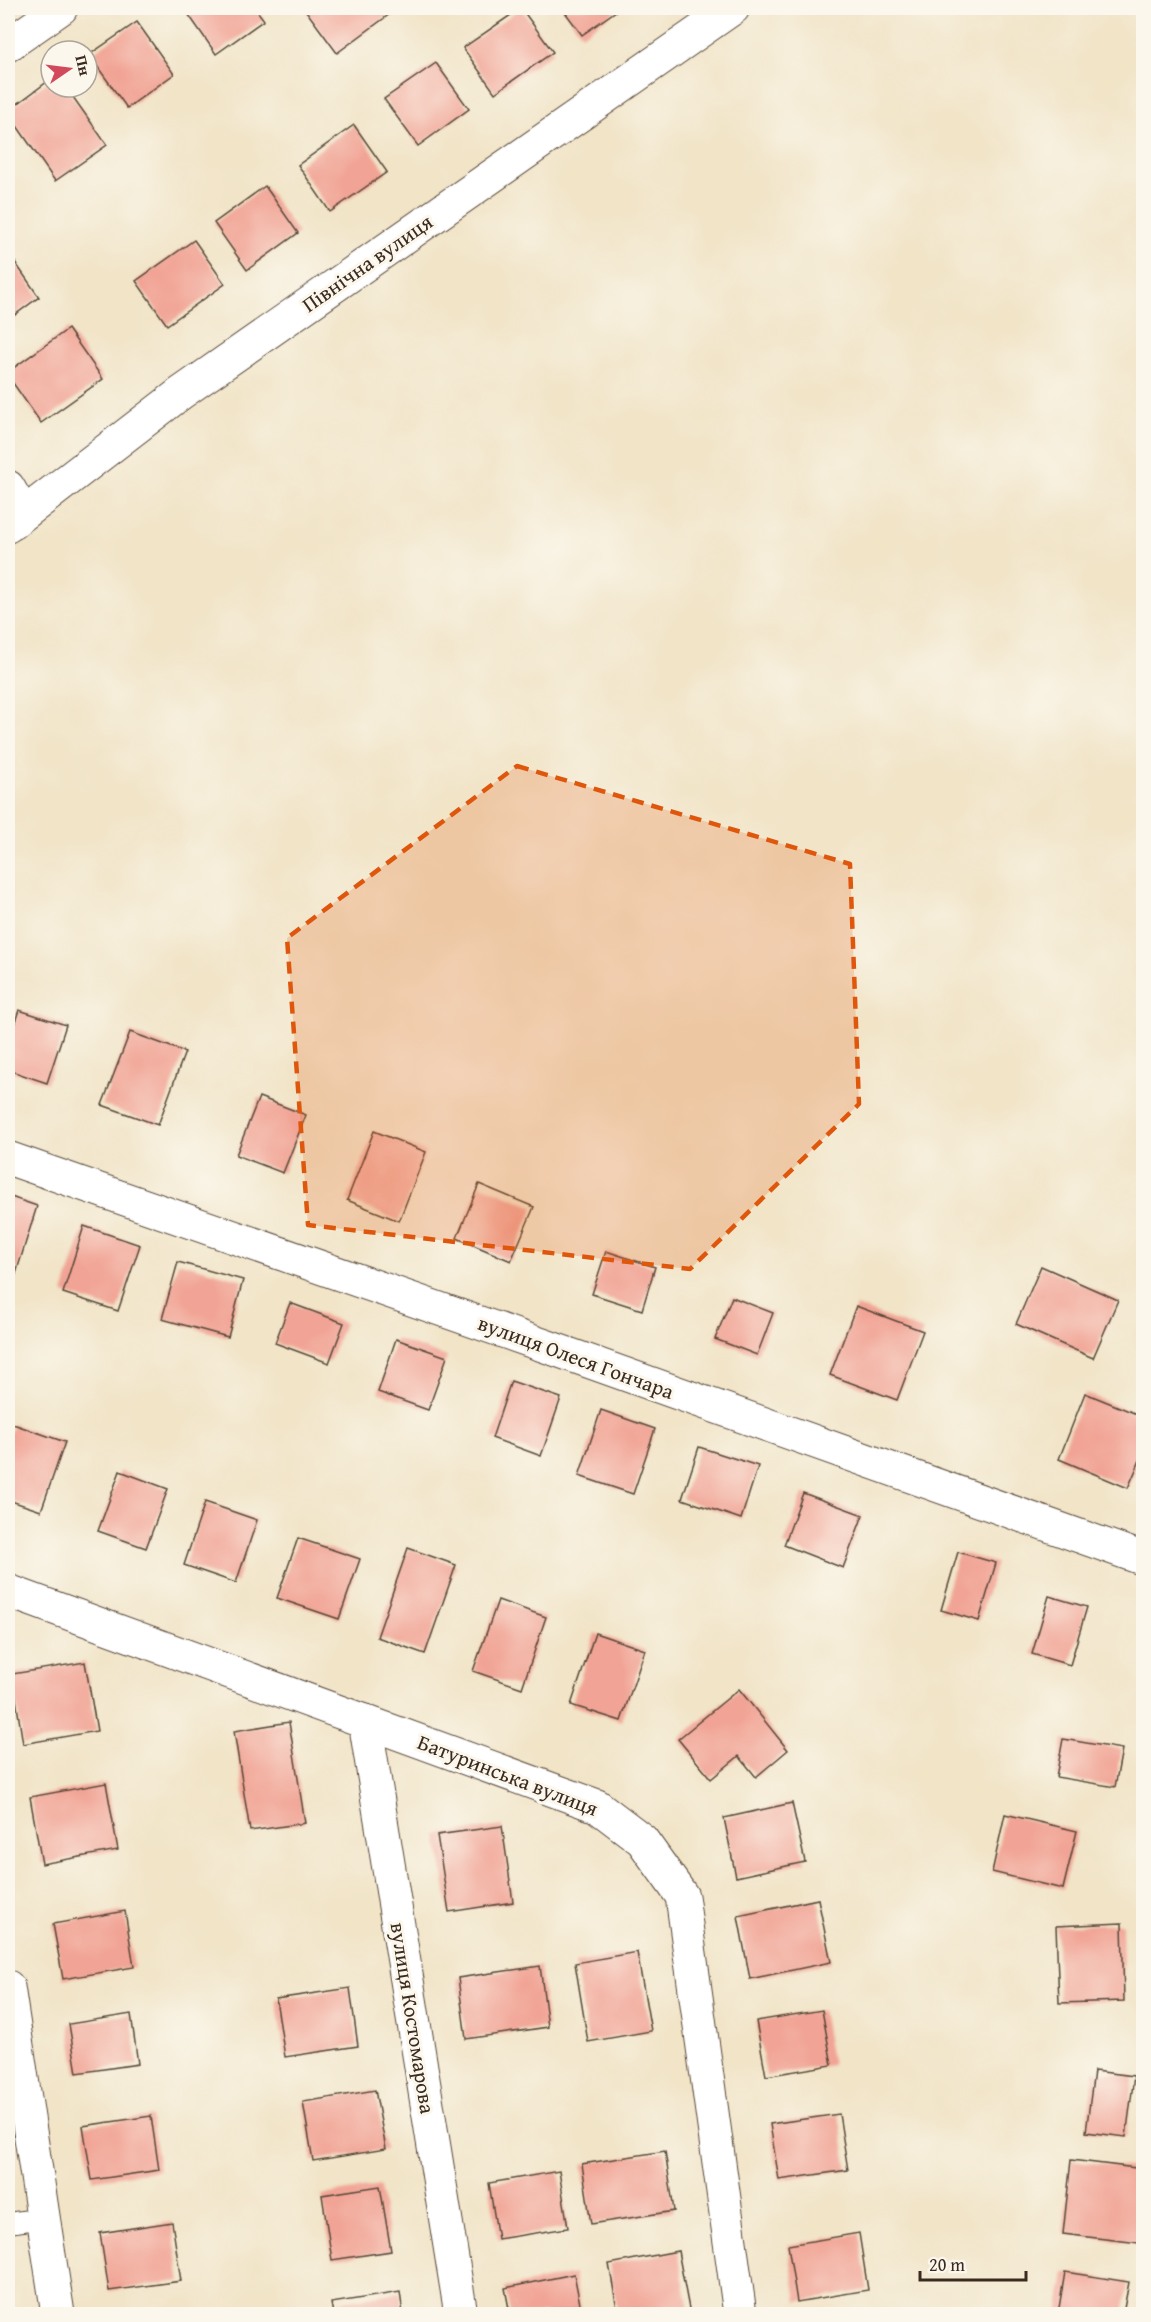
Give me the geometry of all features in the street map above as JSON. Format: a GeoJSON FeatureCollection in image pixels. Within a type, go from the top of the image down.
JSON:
{"type":"FeatureCollection","features":[{"type":"Feature","properties":{"kind":"street"},"geometry":{"type":"LineString","coordinates":[[8,45],[61,8]]}},
{"type":"Feature","properties":{"kind":"street","name":"Північна вулиця"},"geometry":{"type":"LineString","coordinates":[[13,509],[733,8]]}},
{"type":"Feature","properties":{"kind":"street","name":"вулиця Олеся Гончара"},"geometry":{"type":"LineString","coordinates":[[8,1158],[566,1353],[1143,1559]]}},
{"type":"Feature","properties":{"kind":"street","name":"Батуринська вулиця"},"geometry":{"type":"LineString","coordinates":[[8,1591],[597,1806],[642,1840],[682,1896],[740,2314]]}},
{"type":"Feature","properties":{"kind":"street","name":"вулиця Костомарова"},"geometry":{"type":"LineString","coordinates":[[365,1721],[461,2314]]}},
{"type":"Feature","properties":{"kind":"street"},"geometry":{"type":"LineString","coordinates":[[8,1987],[58,2314]]}},
{"type":"Feature","properties":{"kind":"lane"},"geometry":{"type":"LineString","coordinates":[[8,2223],[44,2218]]}},
{"type":"Feature","properties":{"kind":"highlighted area"},"geometry":{"type":"Polygon","coordinates":[[[517,766],[850,864],[859,1104],[690,1269],[308,1225],[287,938],[517,766]]]}},
{"type":"Feature","properties":{"kind":"building"},"geometry":{"type":"Polygon","coordinates":[[[184,8],[255,8],[264,20],[216,54],[184,8]]]}},
{"type":"Feature","properties":{"kind":"building"},"geometry":{"type":"Polygon","coordinates":[[[304,8],[398,8],[337,53],[304,8]]]}},
{"type":"Feature","properties":{"kind":"building"},"geometry":{"type":"Polygon","coordinates":[[[521,8],[553,52],[495,93],[463,48],[521,8]]]}},
{"type":"Feature","properties":{"kind":"building"},"geometry":{"type":"Polygon","coordinates":[[[562,8],[620,8],[582,35],[562,8]]]}},
{"type":"Feature","properties":{"kind":"building"},"geometry":{"type":"Polygon","coordinates":[[[137,22],[174,74],[127,108],[99,69],[99,48],[137,22]]]}},
{"type":"Feature","properties":{"kind":"building"},"geometry":{"type":"Polygon","coordinates":[[[436,63],[469,109],[418,146],[384,99],[436,63]]]}},
{"type":"Feature","properties":{"kind":"building"},"geometry":{"type":"Polygon","coordinates":[[[39,88],[39,99],[74,99],[107,145],[55,181],[8,111],[39,88]]]}},
{"type":"Feature","properties":{"kind":"building"},"geometry":{"type":"Polygon","coordinates":[[[354,125],[387,172],[330,212],[298,165],[354,125]]]}},
{"type":"Feature","properties":{"kind":"building"},"geometry":{"type":"Polygon","coordinates":[[[265,186],[298,233],[247,270],[214,223],[265,186]]]}},
{"type":"Feature","properties":{"kind":"building"},"geometry":{"type":"Polygon","coordinates":[[[194,240],[225,284],[167,325],[136,281],[194,240]]]}},
{"type":"Feature","properties":{"kind":"building"},"geometry":{"type":"Polygon","coordinates":[[[8,252],[39,297],[8,320],[8,252]]]}},
{"type":"Feature","properties":{"kind":"building"},"geometry":{"type":"Polygon","coordinates":[[[68,329],[103,379],[41,423],[8,376],[8,372],[68,329]]]}},
{"type":"Feature","properties":{"kind":"building"},"geometry":{"type":"Polygon","coordinates":[[[19,1010],[66,1025],[47,1083],[8,1070],[8,1043],[19,1010]]]}},
{"type":"Feature","properties":{"kind":"building"},"geometry":{"type":"Polygon","coordinates":[[[130,1032],[185,1052],[158,1125],[102,1105],[130,1032]]]}},
{"type":"Feature","properties":{"kind":"building"},"geometry":{"type":"Polygon","coordinates":[[[259,1097],[306,1115],[283,1173],[236,1155],[259,1097]]]}},
{"type":"Feature","properties":{"kind":"building"},"geometry":{"type":"Polygon","coordinates":[[[374,1131],[426,1152],[399,1221],[347,1200],[374,1131]]]}},
{"type":"Feature","properties":{"kind":"building"},"geometry":{"type":"Polygon","coordinates":[[[479,1184],[534,1207],[511,1261],[457,1238],[479,1184]]]}},
{"type":"Feature","properties":{"kind":"building"},"geometry":{"type":"Polygon","coordinates":[[[8,1196],[37,1206],[14,1280],[8,1278],[8,1196]]]}},
{"type":"Feature","properties":{"kind":"building"},"geometry":{"type":"Polygon","coordinates":[[[84,1226],[140,1245],[118,1311],[63,1293],[84,1226]]]}},
{"type":"Feature","properties":{"kind":"building"},"geometry":{"type":"Polygon","coordinates":[[[606,1251],[655,1267],[642,1310],[592,1294],[606,1251]]]}},
{"type":"Feature","properties":{"kind":"building"},"geometry":{"type":"Polygon","coordinates":[[[178,1262],[243,1280],[228,1337],[162,1319],[178,1262]]]}},
{"type":"Feature","properties":{"kind":"building"},"geometry":{"type":"Polygon","coordinates":[[[1041,1266],[1118,1300],[1093,1358],[1016,1324],[1041,1266]]]}},
{"type":"Feature","properties":{"kind":"building"},"geometry":{"type":"Polygon","coordinates":[[[732,1297],[773,1313],[757,1355],[715,1339],[732,1297]]]}},
{"type":"Feature","properties":{"kind":"building"},"geometry":{"type":"Polygon","coordinates":[[[290,1303],[344,1323],[329,1363],[275,1343],[290,1303]]]}},
{"type":"Feature","properties":{"kind":"building"},"geometry":{"type":"Polygon","coordinates":[[[856,1306],[923,1331],[897,1400],[830,1375],[856,1306]]]}},
{"type":"Feature","properties":{"kind":"building"},"geometry":{"type":"Polygon","coordinates":[[[396,1339],[447,1357],[428,1410],[378,1392],[396,1339]]]}},
{"type":"Feature","properties":{"kind":"building"},"geometry":{"type":"Polygon","coordinates":[[[511,1381],[561,1398],[541,1456],[492,1438],[511,1381]]]}},
{"type":"Feature","properties":{"kind":"building"},"geometry":{"type":"Polygon","coordinates":[[[1085,1393],[1144,1417],[1144,1451],[1128,1488],[1059,1459],[1085,1393]]]}},
{"type":"Feature","properties":{"kind":"building"},"geometry":{"type":"Polygon","coordinates":[[[601,1410],[655,1429],[633,1494],[579,1476],[601,1410]]]}},
{"type":"Feature","properties":{"kind":"building"},"geometry":{"type":"Polygon","coordinates":[[[13,1424],[65,1442],[41,1511],[8,1500],[8,1439],[13,1424]]]}},
{"type":"Feature","properties":{"kind":"building"},"geometry":{"type":"Polygon","coordinates":[[[699,1447],[758,1466],[741,1519],[682,1499],[699,1447]]]}},
{"type":"Feature","properties":{"kind":"building"},"geometry":{"type":"Polygon","coordinates":[[[120,1471],[168,1489],[146,1548],[98,1531],[120,1471]]]}},
{"type":"Feature","properties":{"kind":"building"},"geometry":{"type":"Polygon","coordinates":[[[803,1493],[863,1515],[843,1568],[784,1545],[803,1493]]]}},
{"type":"Feature","properties":{"kind":"building"},"geometry":{"type":"Polygon","coordinates":[[[205,1502],[257,1520],[236,1583],[184,1565],[205,1502]]]}},
{"type":"Feature","properties":{"kind":"building"},"geometry":{"type":"Polygon","coordinates":[[[298,1538],[360,1559],[339,1619],[277,1598],[298,1538]]]}},
{"type":"Feature","properties":{"kind":"building"},"geometry":{"type":"Polygon","coordinates":[[[408,1548],[456,1565],[425,1654],[377,1637],[408,1548]]]}},
{"type":"Feature","properties":{"kind":"building"},"geometry":{"type":"Polygon","coordinates":[[[958,1552],[996,1563],[979,1621],[941,1610],[958,1552]]]}},
{"type":"Feature","properties":{"kind":"building"},"geometry":{"type":"Polygon","coordinates":[[[1049,1596],[1087,1607],[1070,1665],[1032,1654],[1049,1596]]]}},
{"type":"Feature","properties":{"kind":"building"},"geometry":{"type":"Polygon","coordinates":[[[498,1600],[546,1617],[522,1688],[473,1671],[498,1600]]]}},
{"type":"Feature","properties":{"kind":"building"},"geometry":{"type":"Polygon","coordinates":[[[595,1633],[645,1650],[621,1721],[571,1705],[595,1633]]]}},
{"type":"Feature","properties":{"kind":"building"},"geometry":{"type":"Polygon","coordinates":[[[85,1662],[97,1731],[23,1744],[12,1674],[85,1662]]]}},
{"type":"Feature","properties":{"kind":"building"},"geometry":{"type":"Polygon","coordinates":[[[739,1689],[788,1750],[756,1777],[739,1756],[711,1779],[678,1739],[739,1689]]]}},
{"type":"Feature","properties":{"kind":"building"},"geometry":{"type":"Polygon","coordinates":[[[289,1722],[305,1823],[250,1831],[234,1731],[289,1722]]]}},
{"type":"Feature","properties":{"kind":"building"},"geometry":{"type":"Polygon","coordinates":[[[1063,1739],[1122,1749],[1115,1787],[1056,1777],[1063,1739]]]}},
{"type":"Feature","properties":{"kind":"building"},"geometry":{"type":"Polygon","coordinates":[[[106,1783],[118,1850],[42,1864],[30,1797],[106,1783]]]}},
{"type":"Feature","properties":{"kind":"building"},"geometry":{"type":"Polygon","coordinates":[[[792,1803],[805,1862],[736,1877],[724,1818],[792,1803]]]}},
{"type":"Feature","properties":{"kind":"building"},"geometry":{"type":"Polygon","coordinates":[[[1005,1814],[1077,1831],[1063,1889],[992,1872],[1005,1814]]]}},
{"type":"Feature","properties":{"kind":"building"},"geometry":{"type":"Polygon","coordinates":[[[502,1826],[513,1902],[449,1912],[437,1835],[502,1826]]]}},
{"type":"Feature","properties":{"kind":"building"},"geometry":{"type":"Polygon","coordinates":[[[818,1899],[831,1962],[750,1979],[738,1916],[818,1899]]]}},
{"type":"Feature","properties":{"kind":"building"},"geometry":{"type":"Polygon","coordinates":[[[125,1911],[134,1967],[63,1979],[53,1924],[125,1911]]]}},
{"type":"Feature","properties":{"kind":"building"},"geometry":{"type":"Polygon","coordinates":[[[1122,1923],[1124,2001],[1059,2003],[1056,1926],[1122,1923]]]}},
{"type":"Feature","properties":{"kind":"building"},"geometry":{"type":"Polygon","coordinates":[[[637,1952],[651,2031],[588,2042],[575,1963],[637,1952]]]}},
{"type":"Feature","properties":{"kind":"building"},"geometry":{"type":"Polygon","coordinates":[[[540,1966],[548,2027],[466,2039],[458,1978],[540,1966]]]}},
{"type":"Feature","properties":{"kind":"building"},"geometry":{"type":"Polygon","coordinates":[[[350,1988],[358,2046],[285,2057],[276,1999],[350,1988]]]}},
{"type":"Feature","properties":{"kind":"building"},"geometry":{"type":"Polygon","coordinates":[[[822,2010],[832,2065],[766,2076],[756,2021],[822,2010]]]}},
{"type":"Feature","properties":{"kind":"building"},"geometry":{"type":"Polygon","coordinates":[[[131,2014],[138,2064],[77,2073],[69,2024],[131,2014]]]}},
{"type":"Feature","properties":{"kind":"building"},"geometry":{"type":"Polygon","coordinates":[[[1094,2071],[1134,2076],[1126,2137],[1086,2132],[1094,2071]]]}},
{"type":"Feature","properties":{"kind":"building"},"geometry":{"type":"Polygon","coordinates":[[[375,2090],[386,2149],[313,2161],[303,2102],[375,2090]]]}},
{"type":"Feature","properties":{"kind":"building"},"geometry":{"type":"Polygon","coordinates":[[[839,2114],[848,2170],[779,2180],[770,2124],[839,2114]]]}},
{"type":"Feature","properties":{"kind":"building"},"geometry":{"type":"Polygon","coordinates":[[[151,2116],[159,2170],[92,2180],[83,2126],[151,2116]]]}},
{"type":"Feature","properties":{"kind":"building"},"geometry":{"type":"Polygon","coordinates":[[[665,2151],[674,2211],[591,2224],[582,2164],[665,2151]]]}},
{"type":"Feature","properties":{"kind":"building"},"geometry":{"type":"Polygon","coordinates":[[[1071,2160],[1144,2169],[1144,2210],[1139,2243],[1063,2234],[1071,2160]]]}},
{"type":"Feature","properties":{"kind":"building"},"geometry":{"type":"Polygon","coordinates":[[[559,2171],[568,2228],[498,2239],[489,2183],[559,2171]]]}},
{"type":"Feature","properties":{"kind":"building"},"geometry":{"type":"Polygon","coordinates":[[[380,2186],[391,2251],[332,2260],[322,2195],[380,2186]]]}},
{"type":"Feature","properties":{"kind":"building"},"geometry":{"type":"Polygon","coordinates":[[[172,2222],[181,2281],[109,2291],[100,2233],[172,2222]]]}},
{"type":"Feature","properties":{"kind":"building"},"geometry":{"type":"Polygon","coordinates":[[[859,2233],[868,2290],[797,2302],[788,2245],[859,2233]]]}},
{"type":"Feature","properties":{"kind":"building"},"geometry":{"type":"Polygon","coordinates":[[[678,2251],[690,2314],[618,2314],[609,2264],[678,2251]]]}},
{"type":"Feature","properties":{"kind":"building"},"geometry":{"type":"Polygon","coordinates":[[[1065,2272],[1129,2282],[1123,2314],[1058,2314],[1065,2272]]]}},
{"type":"Feature","properties":{"kind":"building"},"geometry":{"type":"Polygon","coordinates":[[[574,2274],[582,2314],[510,2314],[505,2288],[574,2274]]]}},
{"type":"Feature","properties":{"kind":"building"},"geometry":{"type":"Polygon","coordinates":[[[400,2292],[403,2314],[333,2314],[331,2303],[400,2292]]]}}]}
